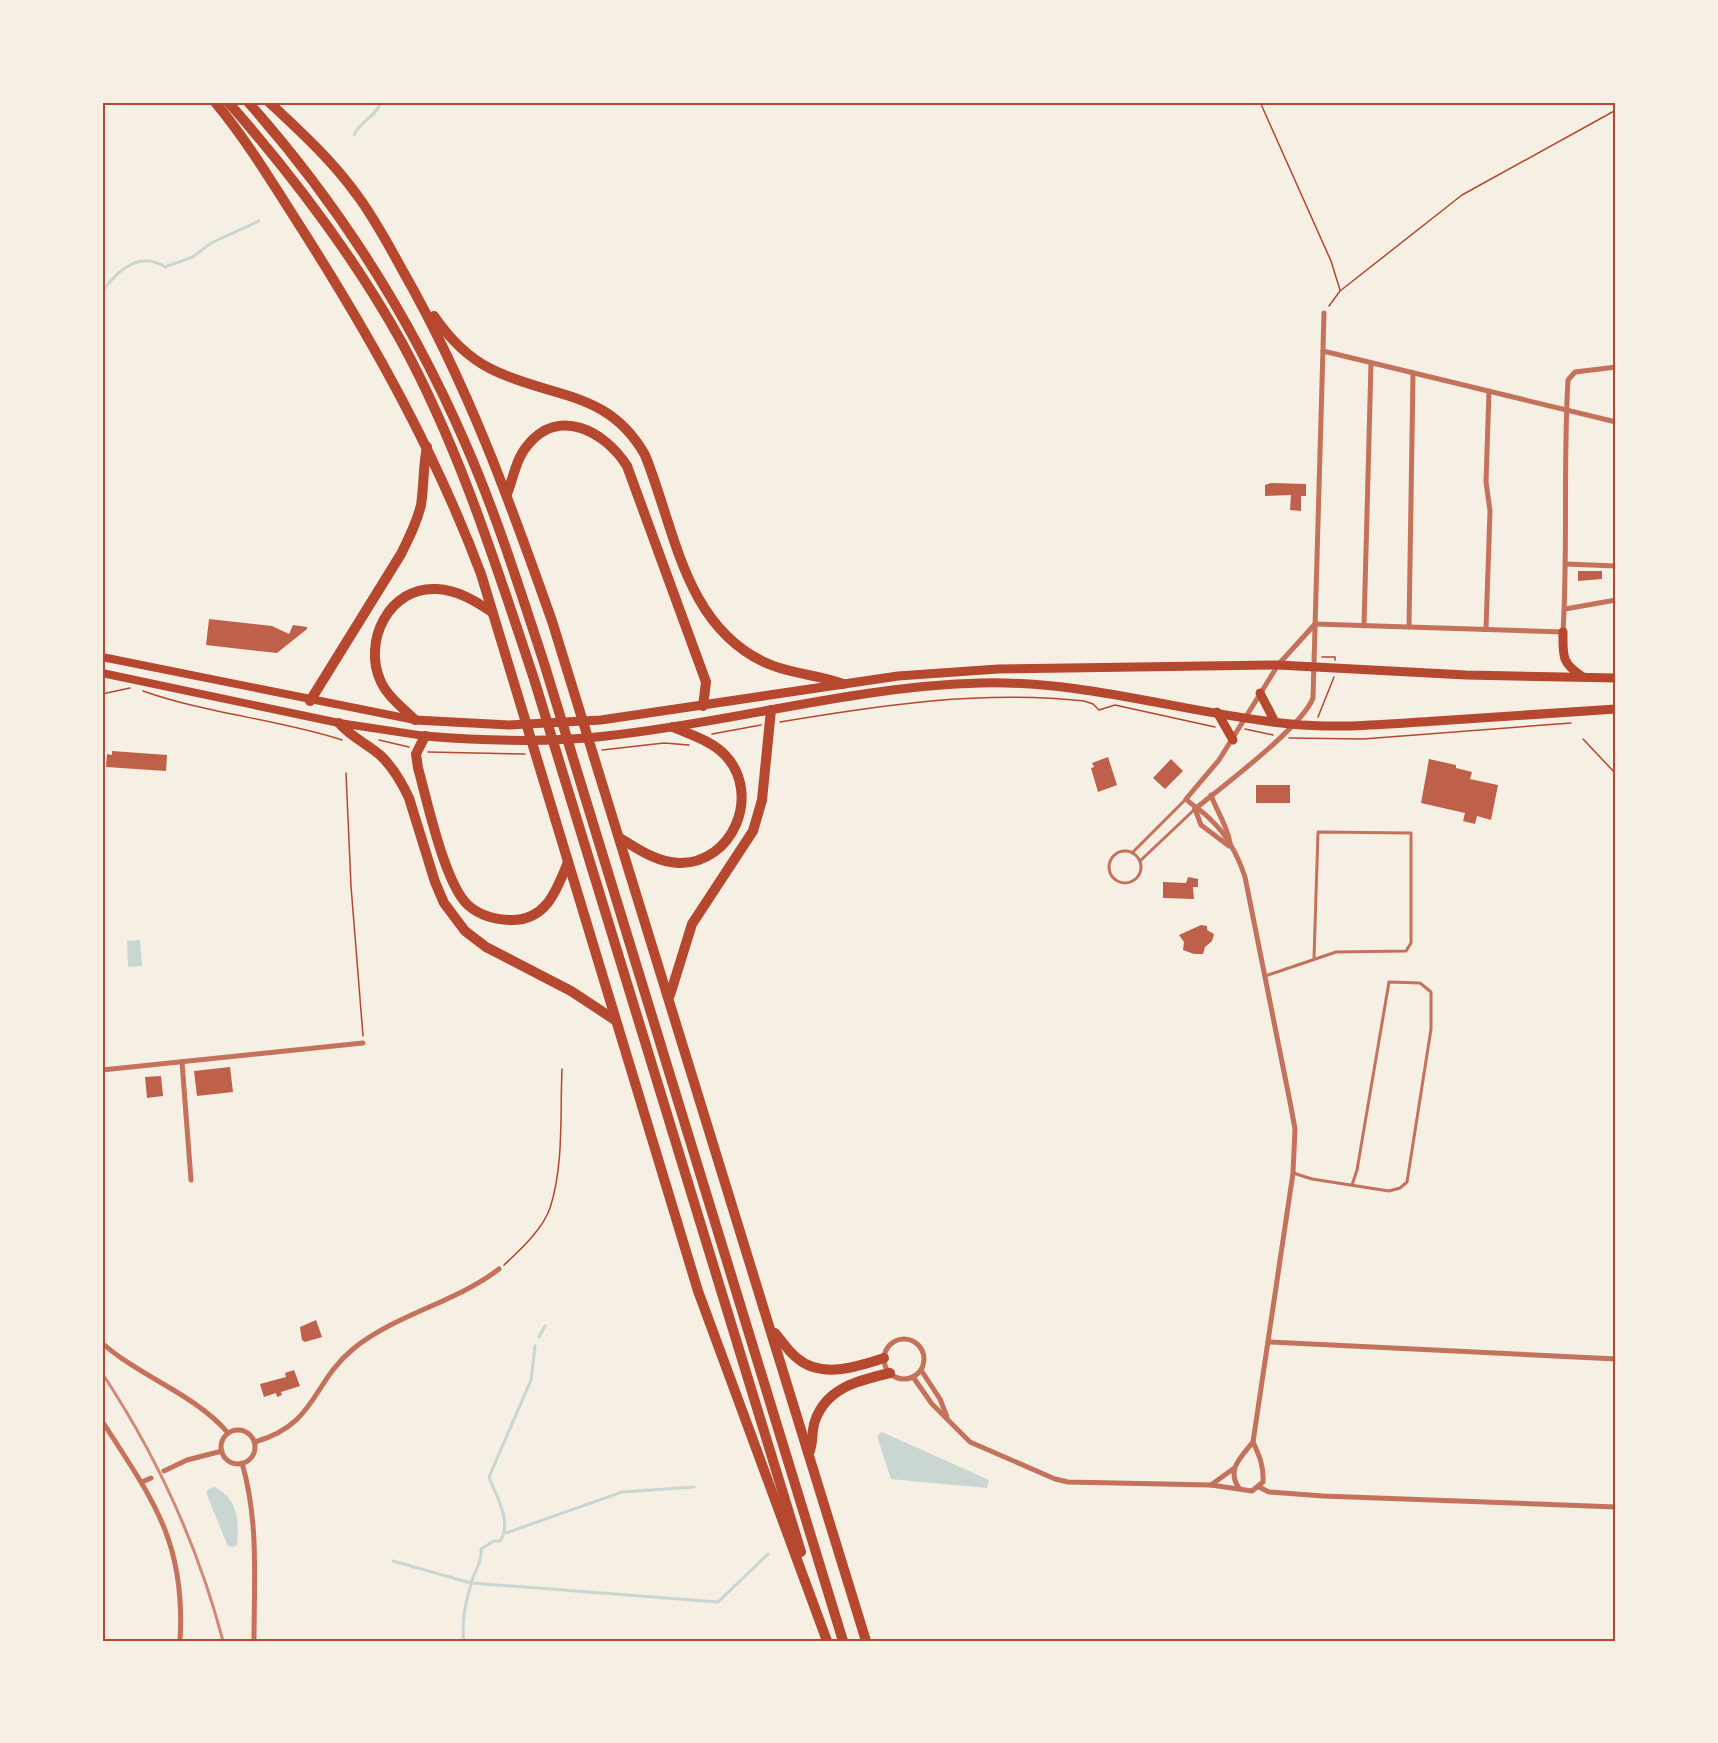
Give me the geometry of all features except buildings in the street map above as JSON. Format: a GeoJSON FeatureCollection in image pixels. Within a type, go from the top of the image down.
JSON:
{"type":"FeatureCollection","features":[{"type":"Feature","properties":{"kind":"highway"},"geometry":{"type":"LineString","coordinates":[[215,102],[255,156],[343,295],[427,446],[462,522],[492,612],[698,1291],[827,1641]]}},
{"type":"Feature","properties":{"kind":"highway"},"geometry":{"type":"LineString","coordinates":[[228,102],[312,204],[375,297],[401,343],[442,428],[490,544],[534,679],[827,1641]]}},
{"type":"Feature","properties":{"kind":"highway"},"geometry":{"type":"LineString","coordinates":[[248,102],[301,166],[386,289],[450,409],[503,539],[548,674],[843,1641]]}},
{"type":"Feature","properties":{"kind":"highway"},"geometry":{"type":"LineString","coordinates":[[269,102],[303,133],[357,194],[419,300],[458,374],[507,494],[552,621],[670,995],[866,1641]]}},
{"type":"Feature","properties":{"kind":"highway"},"geometry":{"type":"LineString","coordinates":[[419,300],[425,303],[457,345],[485,366],[518,380],[592,403],[617,419],[636,440],[645,455],[693,592],[717,629],[747,653],[765,663],[843,684]]}},
{"type":"Feature","properties":{"kind":"highway"},"geometry":{"type":"LineString","coordinates":[[507,494],[520,457],[526,447],[540,434],[561,427],[576,427],[587,429],[608,441],[627,466],[706,682],[703,706]]}},
{"type":"Feature","properties":{"kind":"highway"},"geometry":{"type":"LineString","coordinates":[[310,701],[401,554],[413,529],[421,504],[422,469],[427,446]]}},
{"type":"Feature","properties":{"kind":"highway"},"geometry":{"type":"LineString","coordinates":[[415,720],[387,691],[375,668],[376,636],[388,613],[410,594],[436,589],[453,591],[471,598],[492,612]]}},
{"type":"Feature","properties":{"kind":"highway"},"geometry":{"type":"LineString","coordinates":[[670,995],[692,924],[745,846],[756,823],[762,800],[771,710]]}},
{"type":"Feature","properties":{"kind":"highway"},"geometry":{"type":"LineString","coordinates":[[339,723],[348,733],[381,756],[402,784],[413,809],[440,893],[465,931],[486,947],[572,991],[615,1020]]}},
{"type":"Feature","properties":{"kind":"highway"},"geometry":{"type":"LineString","coordinates":[[620,838],[654,858],[680,863],[693,861],[713,853],[725,843],[735,828],[742,797],[738,776],[732,764],[716,747],[673,727]]}},
{"type":"Feature","properties":{"kind":"highway"},"geometry":{"type":"LineString","coordinates":[[425,736],[423,751],[416,760],[453,885],[468,905],[491,918],[517,920],[531,916],[551,901],[568,862]]}},
{"type":"Feature","properties":{"kind":"highway"},"geometry":{"type":"LineString","coordinates":[[771,1330],[797,1359],[812,1367],[846,1369],[884,1358]]}},
{"type":"Feature","properties":{"kind":"highway"},"geometry":{"type":"LineString","coordinates":[[809,1453],[815,1421],[832,1395],[853,1383],[890,1373]]}},
{"type":"Feature","properties":{"kind":"main road"},"geometry":{"type":"LineString","coordinates":[[1563,632],[1565,661],[1569,668],[1583,677]]}},
{"type":"Feature","properties":{"kind":"main road"},"geometry":{"type":"LineString","coordinates":[[102,657],[310,701],[415,720],[509,725],[601,720],[843,684],[940,672],[990,669],[1278,665],[1315,662],[1466,675],[1616,678]]}},
{"type":"Feature","properties":{"kind":"main road"},"geometry":{"type":"LineString","coordinates":[[102,673],[339,723],[425,736],[514,741],[606,736],[932,686],[1018,682],[1127,694],[1292,724],[1363,726],[1616,709]]}},
{"type":"Feature","properties":{"kind":"main road"},"geometry":{"type":"LineString","coordinates":[[1260,693],[1275,722]]}},
{"type":"Feature","properties":{"kind":"main road"},"geometry":{"type":"LineString","coordinates":[[1217,712],[1233,740]]}},
{"type":"Feature","properties":{"kind":"street"},"geometry":{"type":"LineString","coordinates":[[1195,809],[1280,737],[1310,705],[1315,662],[1324,313]]}},
{"type":"Feature","properties":{"kind":"street"},"geometry":{"type":"LineString","coordinates":[[1323,351],[1616,423]]}},
{"type":"Feature","properties":{"kind":"street"},"geometry":{"type":"LineString","coordinates":[[1364,626],[1371,363]]}},
{"type":"Feature","properties":{"kind":"street"},"geometry":{"type":"LineString","coordinates":[[1315,624],[1563,632],[1566,564],[1564,468],[1570,375],[1616,368]]}},
{"type":"Feature","properties":{"kind":"street"},"geometry":{"type":"LineString","coordinates":[[1409,627],[1413,373]]}},
{"type":"Feature","properties":{"kind":"street"},"geometry":{"type":"LineString","coordinates":[[1486,629],[1490,511],[1486,482],[1489,391]]}},
{"type":"Feature","properties":{"kind":"street"},"geometry":{"type":"LineString","coordinates":[[1566,564],[1616,566]]}},
{"type":"Feature","properties":{"kind":"street"},"geometry":{"type":"LineString","coordinates":[[1565,609],[1616,600]]}},
{"type":"Feature","properties":{"kind":"street"},"geometry":{"type":"LineString","coordinates":[[102,601],[102,608]]}},
{"type":"Feature","properties":{"kind":"street"},"geometry":{"type":"LineString","coordinates":[[1211,1485],[1233,1469],[1252,1442],[1293,1173],[1293,1118],[1245,877],[1231,847],[1210,818],[1195,809],[1186,799],[1202,782],[1233,740],[1278,665],[1315,624]]}},
{"type":"Feature","properties":{"kind":"street"},"geometry":{"type":"LineString","coordinates":[[1211,795],[1218,813],[1228,827],[1231,847]]}},
{"type":"Feature","properties":{"kind":"street"},"geometry":{"type":"LineString","coordinates":[[1195,809],[1201,825],[1231,847]]}},
{"type":"Feature","properties":{"kind":"street"},"geometry":{"type":"LineString","coordinates":[[102,1070],[363,1043]]}},
{"type":"Feature","properties":{"kind":"street"},"geometry":{"type":"LineString","coordinates":[[182,1062],[191,1180]]}},
{"type":"Feature","properties":{"kind":"street"},"geometry":{"type":"LineString","coordinates":[[255,1442],[274,1436],[301,1418],[330,1376],[353,1349],[398,1322],[479,1284],[499,1269]]}},
{"type":"Feature","properties":{"kind":"street"},"geometry":{"type":"LineString","coordinates":[[907,1339],[916,1343],[924,1356],[921,1370],[913,1377],[901,1378],[890,1373],[884,1358],[892,1343],[907,1339]]}},
{"type":"Feature","properties":{"kind":"street"},"geometry":{"type":"LineString","coordinates":[[1268,1342],[1616,1359]]}},
{"type":"Feature","properties":{"kind":"street"},"geometry":{"type":"LineString","coordinates":[[102,1343],[138,1370],[203,1410],[228,1433]]}},
{"type":"Feature","properties":{"kind":"street"},"geometry":{"type":"LineString","coordinates":[[921,1370],[940,1399],[956,1431],[985,1451],[1062,1481],[1211,1485],[1252,1491],[1263,1482],[1264,1473],[1261,1459],[1252,1442]]}},
{"type":"Feature","properties":{"kind":"street"},"geometry":{"type":"LineString","coordinates":[[913,1377],[933,1404],[948,1418]]}},
{"type":"Feature","properties":{"kind":"street"},"geometry":{"type":"LineString","coordinates":[[102,1421],[142,1482],[162,1520],[176,1558],[182,1608],[180,1641]]}},
{"type":"Feature","properties":{"kind":"street"},"geometry":{"type":"LineString","coordinates":[[244,1431],[255,1442],[251,1458],[242,1463],[227,1460],[222,1451],[222,1441],[228,1433],[244,1431]]}},
{"type":"Feature","properties":{"kind":"street"},"geometry":{"type":"LineString","coordinates":[[164,1471],[188,1460],[222,1451]]}},
{"type":"Feature","properties":{"kind":"street"},"geometry":{"type":"LineString","coordinates":[[242,1463],[251,1494],[254,1528],[254,1641]]}},
{"type":"Feature","properties":{"kind":"street"},"geometry":{"type":"LineString","coordinates":[[1233,1469],[1234,1480],[1239,1488]]}},
{"type":"Feature","properties":{"kind":"street"},"geometry":{"type":"LineString","coordinates":[[142,1482],[151,1478]]}},
{"type":"Feature","properties":{"kind":"street"},"geometry":{"type":"LineString","coordinates":[[1259,1486],[1269,1492],[1323,1496],[1616,1507]]}},
{"type":"Feature","properties":{"kind":"lane"},"geometry":{"type":"LineString","coordinates":[[1132,853],[1186,799]]}},
{"type":"Feature","properties":{"kind":"lane"},"geometry":{"type":"LineString","coordinates":[[1140,861],[1195,809]]}},
{"type":"Feature","properties":{"kind":"lane"},"geometry":{"type":"LineString","coordinates":[[1265,976],[1314,958],[1344,951],[1406,951],[1411,943],[1411,834],[1318,832],[1314,958]]}},
{"type":"Feature","properties":{"kind":"lane"},"geometry":{"type":"LineString","coordinates":[[1123,851],[1132,853],[1140,861],[1141,870],[1133,880],[1122,882],[1115,878],[1109,867],[1112,858],[1123,851]]}},
{"type":"Feature","properties":{"kind":"lane"},"geometry":{"type":"LineString","coordinates":[[1293,1173],[1312,1179],[1389,1191],[1400,1188],[1407,1182],[1431,1029],[1431,992],[1420,983],[1389,982],[1357,1170],[1352,1185]]}},
{"type":"Feature","properties":{"kind":"path"},"geometry":{"type":"LineString","coordinates":[[1260,102],[1332,261],[1340,291]]}},
{"type":"Feature","properties":{"kind":"path"},"geometry":{"type":"LineString","coordinates":[[1324,313],[1340,291],[1462,195],[1616,110]]}},
{"type":"Feature","properties":{"kind":"path"},"geometry":{"type":"LineString","coordinates":[[1315,662],[1335,657]]}},
{"type":"Feature","properties":{"kind":"path"},"geometry":{"type":"LineString","coordinates":[[1317,719],[1334,677]]}},
{"type":"Feature","properties":{"kind":"path"},"geometry":{"type":"LineString","coordinates":[[102,694],[135,688],[186,704],[310,730],[342,740]]}},
{"type":"Feature","properties":{"kind":"path"},"geometry":{"type":"LineString","coordinates":[[776,723],[873,706],[951,697],[1021,696],[1084,701],[1100,710],[1114,705],[1208,724],[1220,731],[1226,728]]}},
{"type":"Feature","properties":{"kind":"path"},"geometry":{"type":"LineString","coordinates":[[1241,728],[1280,737],[1363,740],[1571,723]]}},
{"type":"Feature","properties":{"kind":"path"},"geometry":{"type":"LineString","coordinates":[[369,747],[375,740],[423,751],[518,754]]}},
{"type":"Feature","properties":{"kind":"path"},"geometry":{"type":"LineString","coordinates":[[1583,740],[1616,774]]}},
{"type":"Feature","properties":{"kind":"path"},"geometry":{"type":"LineString","coordinates":[[346,773],[351,886],[363,1043]]}},
{"type":"Feature","properties":{"kind":"path"},"geometry":{"type":"LineString","coordinates":[[499,1269],[533,1234],[550,1208],[557,1168],[561,1069]]}},
{"type":"Feature","properties":{"kind":"shaded area"},"geometry":{"type":"Polygon","coordinates":[[[140,940],[142,966],[128,967],[127,941],[140,940]]]}},
{"type":"Feature","properties":{"kind":"shaded area"},"geometry":{"type":"Polygon","coordinates":[[[882,1432],[989,1480],[987,1488],[891,1479],[877,1436],[882,1432]]]}},
{"type":"Feature","properties":{"kind":"shaded area"},"geometry":{"type":"Polygon","coordinates":[[[214,1487],[228,1497],[235,1511],[238,1536],[237,1545],[234,1547],[228,1546],[207,1495],[207,1490],[214,1487]]]}},
{"type":"Feature","properties":{"kind":"waterway"},"geometry":{"type":"LineString","coordinates":[[354,135],[360,126],[376,112],[381,102]]}},
{"type":"Feature","properties":{"kind":"waterway"},"geometry":{"type":"LineString","coordinates":[[102,292],[129,265],[146,261],[165,267],[193,257],[211,243],[259,221]]}},
{"type":"Feature","properties":{"kind":"waterway"},"geometry":{"type":"LineString","coordinates":[[539,1337],[545,1326]]}},
{"type":"Feature","properties":{"kind":"waterway"},"geometry":{"type":"LineString","coordinates":[[464,1641],[466,1605],[481,1549],[494,1541],[500,1541],[504,1534],[502,1509],[489,1477],[531,1380],[535,1346]]}},
{"type":"Feature","properties":{"kind":"waterway"},"geometry":{"type":"LineString","coordinates":[[506,1533],[622,1492],[694,1487]]}},
{"type":"Feature","properties":{"kind":"waterway"},"geometry":{"type":"LineString","coordinates":[[393,1561],[471,1583],[718,1602],[768,1554]]}},
{"type":"Feature","properties":{"kind":"railway"},"geometry":{"type":"LineString","coordinates":[[102,1373],[141,1437],[174,1502],[201,1571],[223,1641]]}}]}
